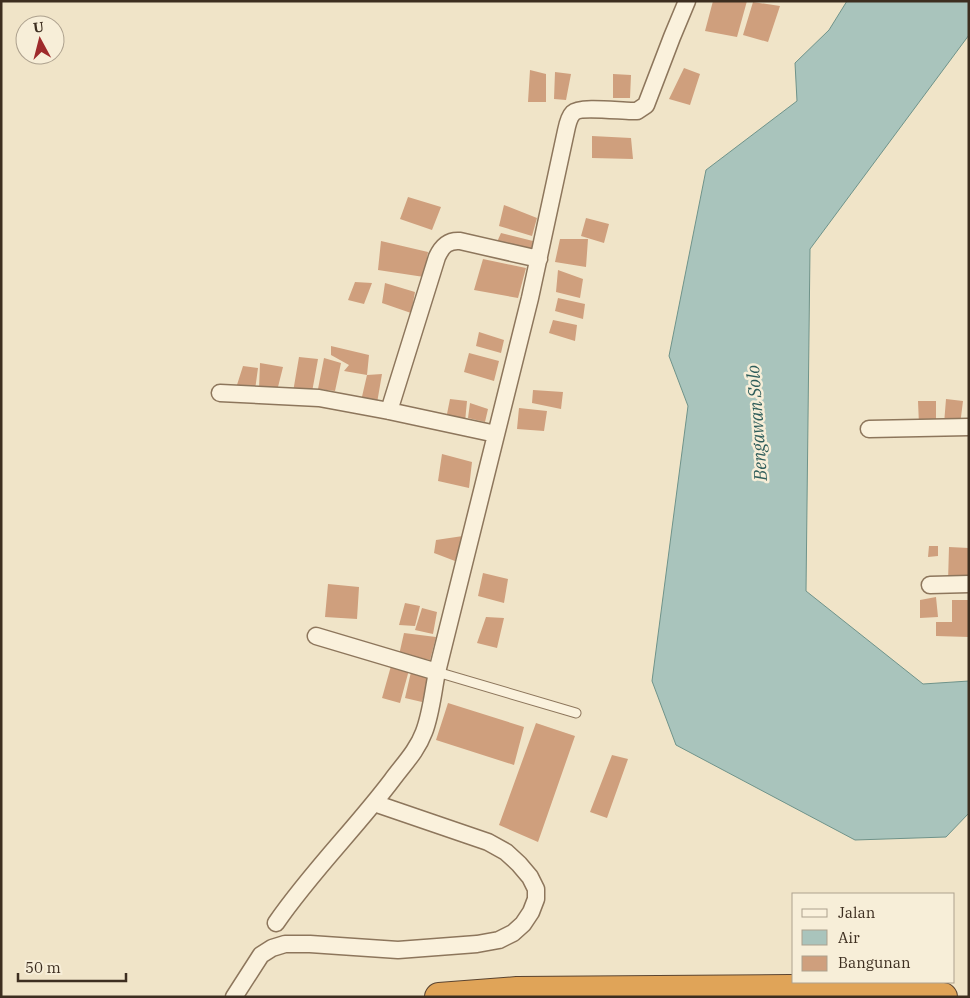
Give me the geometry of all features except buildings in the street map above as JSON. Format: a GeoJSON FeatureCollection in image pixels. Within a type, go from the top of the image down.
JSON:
{"type":"FeatureCollection","features":[{"type":"Feature","properties":{"kind":"highway"},"geometry":{"type":"LineString","coordinates":[[439,997],[517,991],[780,989],[943,997]]}},
{"type":"Feature","properties":{"kind":"street"},"geometry":{"type":"LineString","coordinates":[[276,923],[292,899],[374,803],[415,750],[424,732],[437,672],[512,375],[569,119],[573,113],[580,110],[631,111],[646,105],[688,1]]}},
{"type":"Feature","properties":{"kind":"street"},"geometry":{"type":"LineString","coordinates":[[388,411],[437,256],[442,248],[450,242],[460,240],[538,259]]}},
{"type":"Feature","properties":{"kind":"street"},"geometry":{"type":"LineString","coordinates":[[220,392],[319,398],[496,434]]}},
{"type":"Feature","properties":{"kind":"street"},"geometry":{"type":"LineString","coordinates":[[869,429],[969,427]]}},
{"type":"Feature","properties":{"kind":"street"},"geometry":{"type":"LineString","coordinates":[[930,585],[969,584]]}},
{"type":"Feature","properties":{"kind":"street"},"geometry":{"type":"LineString","coordinates":[[316,636],[437,672]]}},
{"type":"Feature","properties":{"kind":"street"},"geometry":{"type":"LineString","coordinates":[[234,997],[261,955],[272,948],[285,944],[398,950],[478,944],[499,940],[513,933],[523,924],[531,912],[536,899],[536,889],[530,877],[506,852],[488,842],[374,803]]}},
{"type":"Feature","properties":{"kind":"lane"},"geometry":{"type":"LineString","coordinates":[[437,672],[576,713]]}},
{"type":"Feature","properties":{"kind":"water","name":"Bengawan Solo"},"geometry":{"type":"Polygon","coordinates":[[[847,1],[969,1],[969,35],[810,249],[806,591],[923,684],[969,681],[969,813],[946,837],[855,840],[676,745],[652,681],[688,406],[669,356],[706,170],[797,101],[795,63],[829,30],[847,1]]]}}]}
